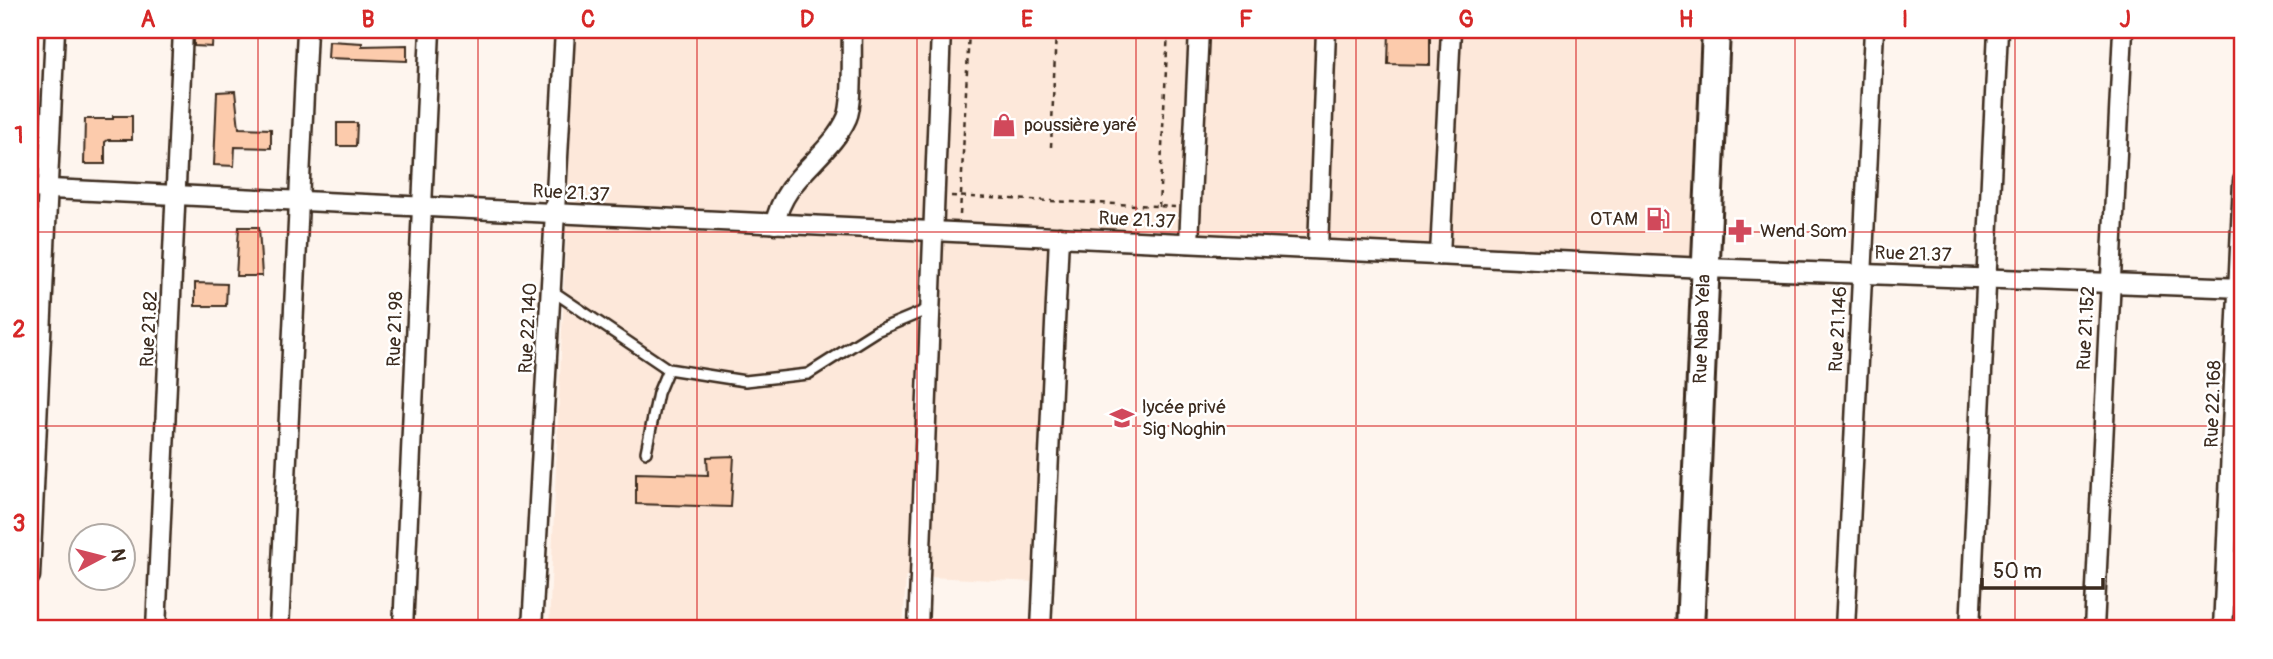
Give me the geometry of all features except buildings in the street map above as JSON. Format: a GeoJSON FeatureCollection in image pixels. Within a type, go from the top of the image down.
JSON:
{"type":"FeatureCollection","features":[{"type":"Feature","properties":{"kind":"street"},"geometry":{"type":"LineString","coordinates":[[30,576],[39,189],[55,30]]}},
{"type":"Feature","properties":{"kind":"street","name":"Rue 21.82"},"geometry":{"type":"LineString","coordinates":[[156,629],[183,30]]}},
{"type":"Feature","properties":{"kind":"street"},"geometry":{"type":"LineString","coordinates":[[279,629],[296,201],[307,30]]}},
{"type":"Feature","properties":{"kind":"street","name":"Rue 21.98"},"geometry":{"type":"LineString","coordinates":[[403,629],[430,30]]}},
{"type":"Feature","properties":{"kind":"street","name":"Rue 22.140"},"geometry":{"type":"LineString","coordinates":[[532,629],[565,30]]}},
{"type":"Feature","properties":{"kind":"street"},"geometry":{"type":"LineString","coordinates":[[918,629],[941,30]]}},
{"type":"Feature","properties":{"kind":"street"},"geometry":{"type":"LineString","coordinates":[[1189,243],[1199,30]]}},
{"type":"Feature","properties":{"kind":"street"},"geometry":{"type":"LineString","coordinates":[[1318,250],[1326,30]]}},
{"type":"Feature","properties":{"kind":"street"},"geometry":{"type":"LineString","coordinates":[[1440,255],[1451,30]]}},
{"type":"Feature","properties":{"kind":"street","name":"Rue Naba Yela"},"geometry":{"type":"LineString","coordinates":[[1690,629],[1716,30]]}},
{"type":"Feature","properties":{"kind":"street","name":"Rue 21.146"},"geometry":{"type":"LineString","coordinates":[[1845,629],[1874,30]]}},
{"type":"Feature","properties":{"kind":"street"},"geometry":{"type":"LineString","coordinates":[[1970,629],[1998,30]]}},
{"type":"Feature","properties":{"kind":"street","name":"Rue 21.152"},"geometry":{"type":"LineString","coordinates":[[2094,629],[2123,30]]}},
{"type":"Feature","properties":{"kind":"street"},"geometry":{"type":"LineString","coordinates":[[775,223],[778,205],[834,138],[848,115],[852,31]]}},
{"type":"Feature","properties":{"kind":"street","name":"Rue 22.168"},"geometry":{"type":"LineString","coordinates":[[2223,629],[2237,468],[2243,181]]}},
{"type":"Feature","properties":{"kind":"street","name":"Rue 21.37"},"geometry":{"type":"LineString","coordinates":[[39,189],[1705,268],[2241,288]]}},
{"type":"Feature","properties":{"kind":"street"},"geometry":{"type":"LineString","coordinates":[[1041,629],[1059,237]]}},
{"type":"Feature","properties":{"kind":"lane"},"geometry":{"type":"LineString","coordinates":[[551,290],[668,369],[745,381],[808,374],[876,331],[929,309]]}},
{"type":"Feature","properties":{"kind":"lane"},"geometry":{"type":"LineString","coordinates":[[646,452],[658,393],[668,369]]}},
{"type":"Feature","properties":{"kind":"path"},"geometry":{"type":"LineString","coordinates":[[960,232],[970,30]]}},
{"type":"Feature","properties":{"kind":"path"},"geometry":{"type":"LineString","coordinates":[[1051,147],[1056,30]]}},
{"type":"Feature","properties":{"kind":"path"},"geometry":{"type":"LineString","coordinates":[[1159,207],[1168,30]]}},
{"type":"Feature","properties":{"kind":"path"},"geometry":{"type":"LineString","coordinates":[[933,195],[1191,207]]}},
{"type":"Feature","properties":{"kind":"shaded area"},"geometry":{"type":"Polygon","coordinates":[[[575,30],[1191,30],[1182,233],[1054,228],[1037,582],[906,576],[903,629],[549,629],[575,30]]]}},
{"type":"Feature","properties":{"kind":"shaded area"},"geometry":{"type":"Polygon","coordinates":[[[1205,30],[1707,30],[1697,258],[1196,238],[1205,30]]]}},
{"type":"Feature","properties":{"kind":"place","name":"poussière yaré"},"geometry":{"type":"Point","coordinates":[1004,125]}},
{"type":"Feature","properties":{"kind":"place","name":"OTAM"},"geometry":{"type":"Point","coordinates":[1658,219]}},
{"type":"Feature","properties":{"kind":"place","name":"Wend Som"},"geometry":{"type":"Point","coordinates":[1740,231]}},
{"type":"Feature","properties":{"kind":"place","name":"lycée privé Sig Noghin"},"geometry":{"type":"Point","coordinates":[1122,418]}}]}
